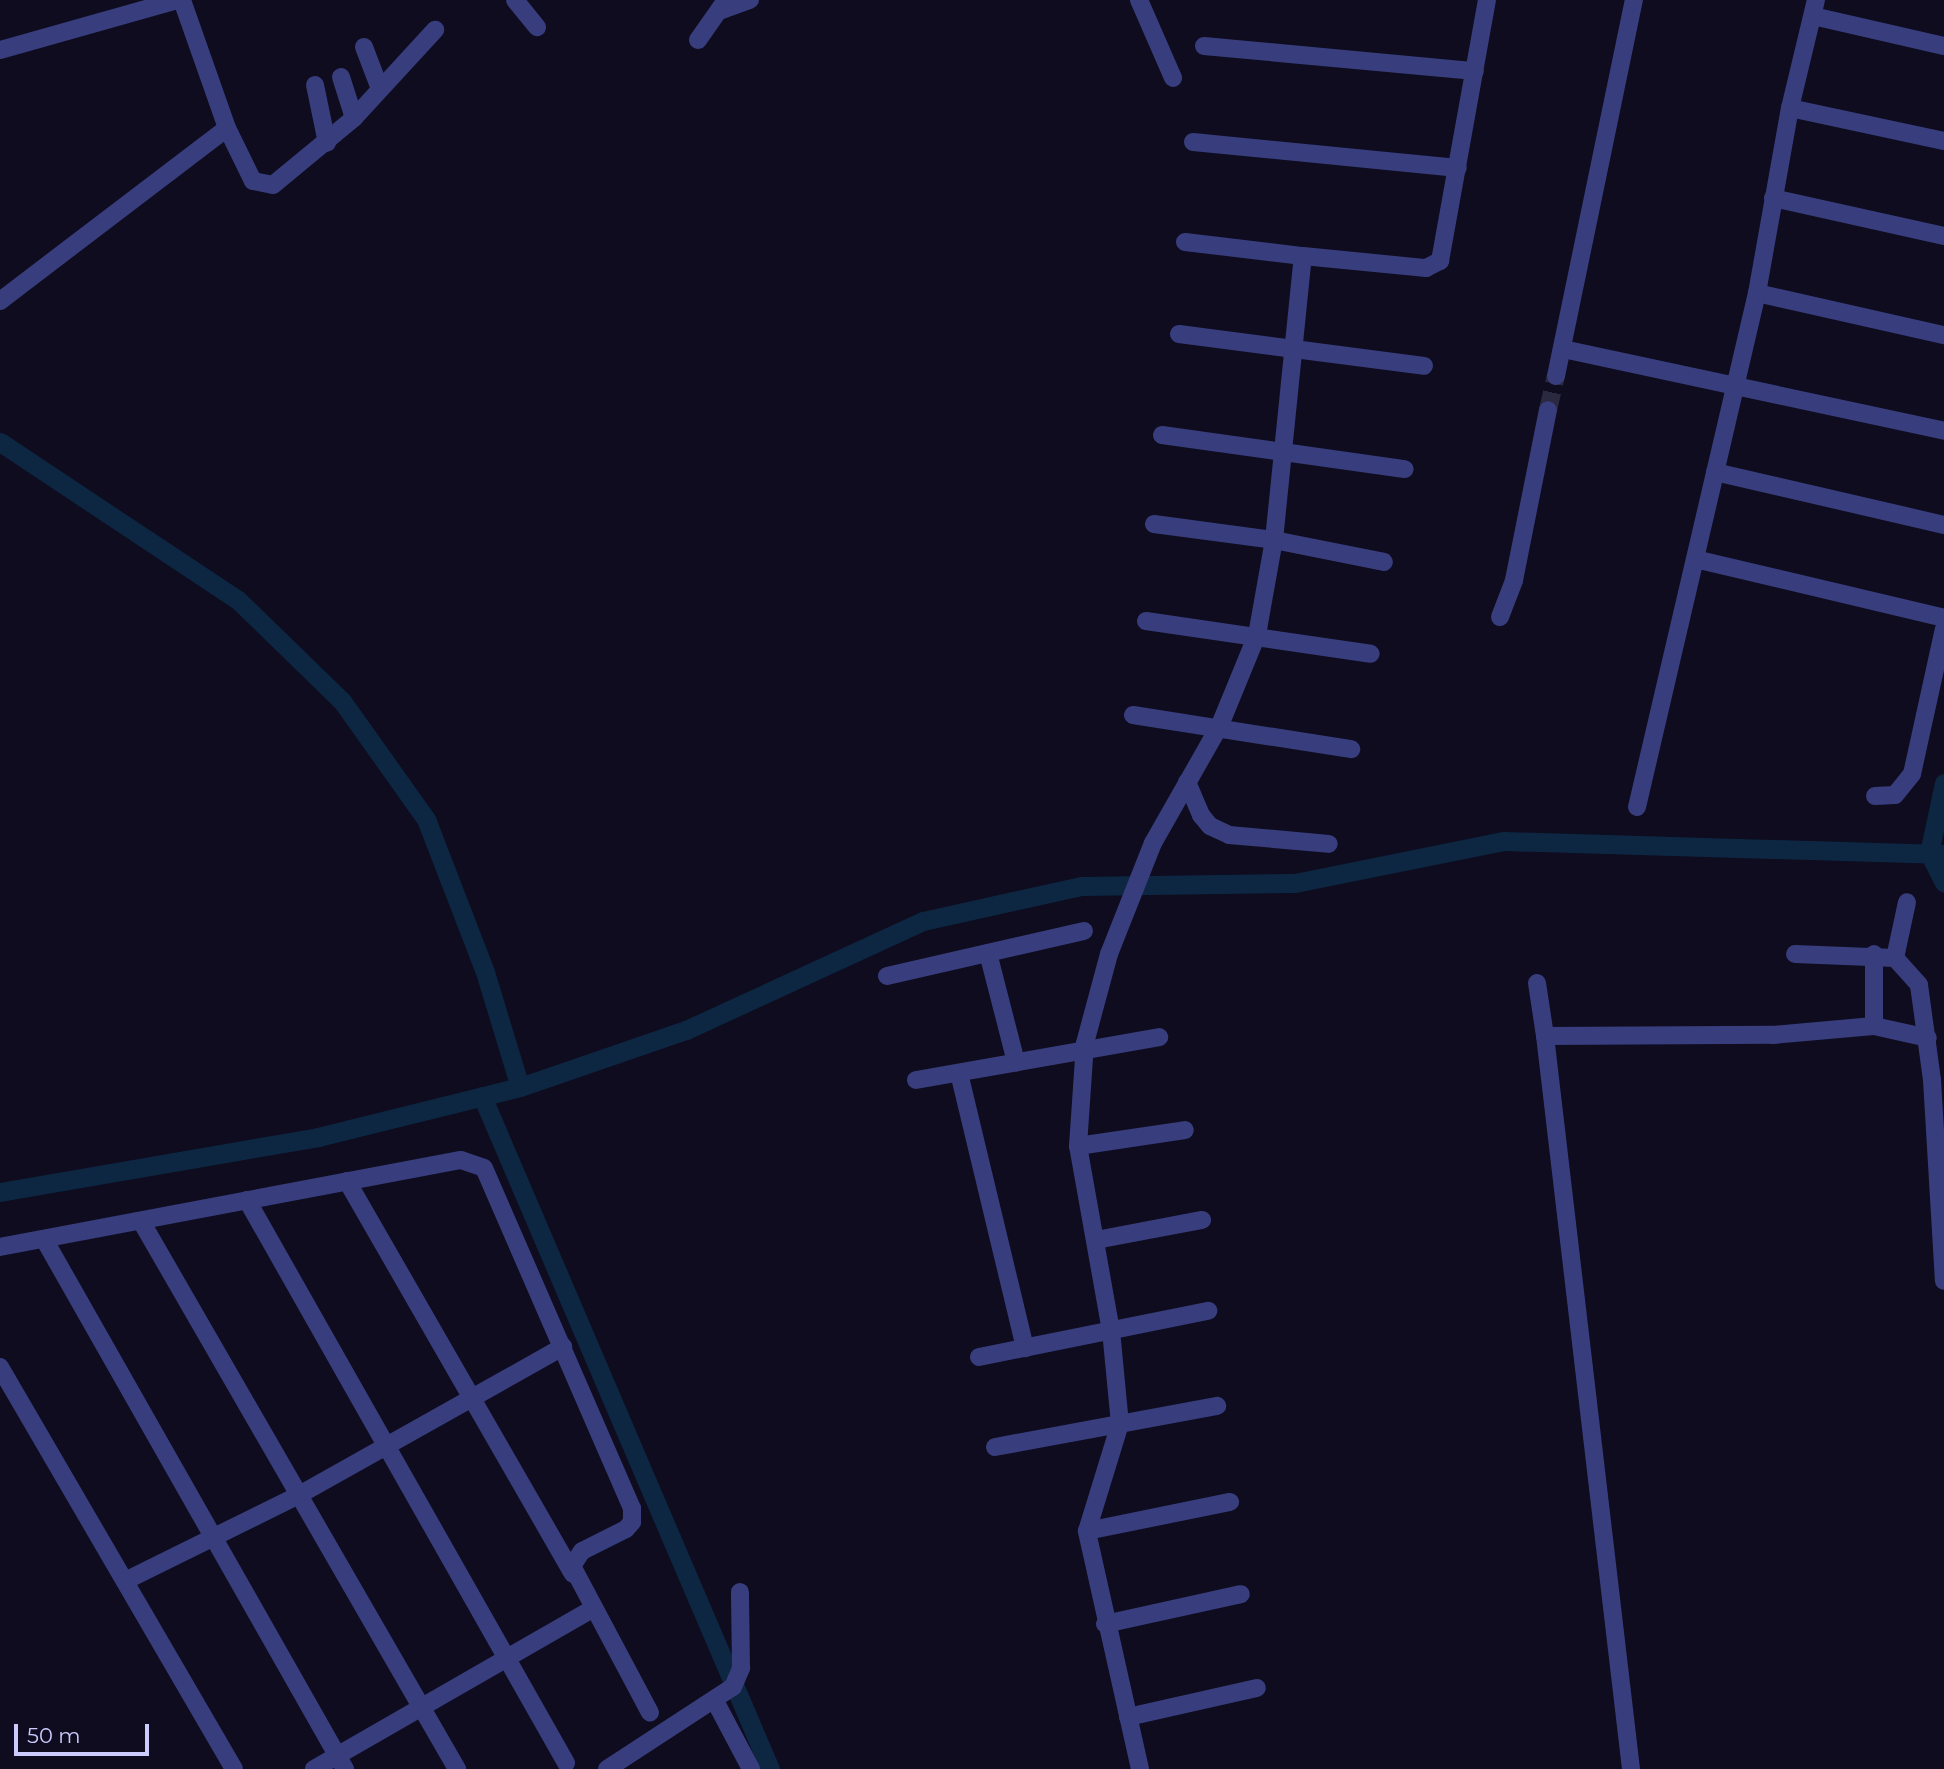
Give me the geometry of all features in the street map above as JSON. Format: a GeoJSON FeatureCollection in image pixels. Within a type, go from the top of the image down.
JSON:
{"type":"FeatureCollection","features":[{"type":"Feature","properties":{"kind":"street"},"geometry":{"type":"LineString","coordinates":[[0,50],[180,0],[227,128],[258,185],[282,180],[327,143],[354,118],[435,30]]}},
{"type":"Feature","properties":{"kind":"street"},"geometry":{"type":"LineString","coordinates":[[515,0],[537,27]]}},
{"type":"Feature","properties":{"kind":"street"},"geometry":{"type":"LineString","coordinates":[[698,40],[723,6],[750,0]]}},
{"type":"Feature","properties":{"kind":"street"},"geometry":{"type":"LineString","coordinates":[[1139,0],[1173,78]]}},
{"type":"Feature","properties":{"kind":"street"},"geometry":{"type":"LineString","coordinates":[[1185,242],[1303,256],[1435,267],[1444,252],[1487,0]]}},
{"type":"Feature","properties":{"kind":"street"},"geometry":{"type":"LineString","coordinates":[[1556,376],[1634,0]]}},
{"type":"Feature","properties":{"kind":"street"},"geometry":{"type":"LineString","coordinates":[[1637,807],[1757,293],[1790,107],[1814,8],[1944,46]]}},
{"type":"Feature","properties":{"kind":"street"},"geometry":{"type":"LineString","coordinates":[[1204,46],[1475,71]]}},
{"type":"Feature","properties":{"kind":"street"},"geometry":{"type":"LineString","coordinates":[[364,47],[380,89]]}},
{"type":"Feature","properties":{"kind":"street"},"geometry":{"type":"LineString","coordinates":[[341,77],[354,118]]}},
{"type":"Feature","properties":{"kind":"street"},"geometry":{"type":"LineString","coordinates":[[314,85],[327,143]]}},
{"type":"Feature","properties":{"kind":"street"},"geometry":{"type":"LineString","coordinates":[[1790,107],[1944,141]]}},
{"type":"Feature","properties":{"kind":"street"},"geometry":{"type":"LineString","coordinates":[[0,301],[227,128]]}},
{"type":"Feature","properties":{"kind":"street"},"geometry":{"type":"LineString","coordinates":[[1193,142],[1458,168]]}},
{"type":"Feature","properties":{"kind":"street"},"geometry":{"type":"LineString","coordinates":[[1773,198],[1944,236]]}},
{"type":"Feature","properties":{"kind":"street"},"geometry":{"type":"LineString","coordinates":[[1140,1769],[1105,1624],[1087,1531],[1120,1424],[1111,1331],[1078,1146],[1084,1051],[1109,954],[1153,843],[1220,725],[1256,635],[1275,540],[1296,350],[1303,256]]}},
{"type":"Feature","properties":{"kind":"street"},"geometry":{"type":"LineString","coordinates":[[1757,293],[1944,335]]}},
{"type":"Feature","properties":{"kind":"street"},"geometry":{"type":"LineString","coordinates":[[1179,334],[1424,366]]}},
{"type":"Feature","properties":{"kind":"street"},"geometry":{"type":"LineString","coordinates":[[1563,349],[1736,384],[1944,431]]}},
{"type":"Feature","properties":{"kind":"street"},"geometry":{"type":"LineString","coordinates":[[1500,617],[1514,580],[1548,410]]}},
{"type":"Feature","properties":{"kind":"street"},"geometry":{"type":"LineString","coordinates":[[1162,435],[1405,469]]}},
{"type":"Feature","properties":{"kind":"street"},"geometry":{"type":"LineString","coordinates":[[1716,471],[1944,525]]}},
{"type":"Feature","properties":{"kind":"street"},"geometry":{"type":"LineString","coordinates":[[1154,524],[1275,540],[1384,562]]}},
{"type":"Feature","properties":{"kind":"street"},"geometry":{"type":"LineString","coordinates":[[1695,559],[1944,618]]}},
{"type":"Feature","properties":{"kind":"street"},"geometry":{"type":"LineString","coordinates":[[1146,621],[1256,635],[1371,654]]}},
{"type":"Feature","properties":{"kind":"street"},"geometry":{"type":"LineString","coordinates":[[1875,796],[1895,794],[1912,774],[1944,629]]}},
{"type":"Feature","properties":{"kind":"street"},"geometry":{"type":"LineString","coordinates":[[1133,715],[1220,725],[1351,749]]}},
{"type":"Feature","properties":{"kind":"street"},"geometry":{"type":"LineString","coordinates":[[1187,782],[1201,815],[1210,826],[1229,835],[1329,844]]}},
{"type":"Feature","properties":{"kind":"street"},"geometry":{"type":"LineString","coordinates":[[1895,958],[1907,902]]}},
{"type":"Feature","properties":{"kind":"street"},"geometry":{"type":"LineString","coordinates":[[887,976],[1084,930]]}},
{"type":"Feature","properties":{"kind":"street"},"geometry":{"type":"LineString","coordinates":[[988,953],[1016,1062]]}},
{"type":"Feature","properties":{"kind":"street"},"geometry":{"type":"LineString","coordinates":[[1795,954],[1874,954],[1895,958],[1919,985],[1928,1038],[1944,1281]]}},
{"type":"Feature","properties":{"kind":"street"},"geometry":{"type":"LineString","coordinates":[[1874,954],[1874,1026]]}},
{"type":"Feature","properties":{"kind":"street"},"geometry":{"type":"LineString","coordinates":[[1537,983],[1632,1769]]}},
{"type":"Feature","properties":{"kind":"street"},"geometry":{"type":"LineString","coordinates":[[1545,1036],[1773,1035],[1874,1026],[1928,1038]]}},
{"type":"Feature","properties":{"kind":"street"},"geometry":{"type":"LineString","coordinates":[[916,1080],[1159,1037]]}},
{"type":"Feature","properties":{"kind":"street"},"geometry":{"type":"LineString","coordinates":[[959,1073],[1025,1348]]}},
{"type":"Feature","properties":{"kind":"street"},"geometry":{"type":"LineString","coordinates":[[1078,1146],[1185,1130]]}},
{"type":"Feature","properties":{"kind":"street"},"geometry":{"type":"LineString","coordinates":[[0,1247],[461,1160],[484,1168],[632,1508],[632,1522],[618,1537],[574,1557],[574,1577]]}},
{"type":"Feature","properties":{"kind":"street"},"geometry":{"type":"LineString","coordinates":[[347,1181],[650,1713]]}},
{"type":"Feature","properties":{"kind":"street"},"geometry":{"type":"LineString","coordinates":[[247,1200],[509,1657],[566,1763]]}},
{"type":"Feature","properties":{"kind":"street"},"geometry":{"type":"LineString","coordinates":[[141,1220],[457,1769]]}},
{"type":"Feature","properties":{"kind":"street"},"geometry":{"type":"LineString","coordinates":[[1096,1240],[1202,1220]]}},
{"type":"Feature","properties":{"kind":"street"},"geometry":{"type":"LineString","coordinates":[[44,1239],[341,1762]]}},
{"type":"Feature","properties":{"kind":"street"},"geometry":{"type":"LineString","coordinates":[[979,1357],[1208,1311]]}},
{"type":"Feature","properties":{"kind":"street"},"geometry":{"type":"LineString","coordinates":[[125,1581],[299,1495],[563,1347]]}},
{"type":"Feature","properties":{"kind":"street"},"geometry":{"type":"LineString","coordinates":[[0,1367],[234,1769]]}},
{"type":"Feature","properties":{"kind":"street"},"geometry":{"type":"LineString","coordinates":[[995,1447],[1217,1406]]}},
{"type":"Feature","properties":{"kind":"street"},"geometry":{"type":"LineString","coordinates":[[1087,1531],[1230,1502]]}},
{"type":"Feature","properties":{"kind":"street"},"geometry":{"type":"LineString","coordinates":[[607,1769],[733,1687],[740,1668],[740,1592]]}},
{"type":"Feature","properties":{"kind":"street"},"geometry":{"type":"LineString","coordinates":[[1105,1624],[1241,1594]]}},
{"type":"Feature","properties":{"kind":"street"},"geometry":{"type":"LineString","coordinates":[[314,1769],[341,1762],[421,1707],[592,1609]]}},
{"type":"Feature","properties":{"kind":"street"},"geometry":{"type":"LineString","coordinates":[[1128,1717],[1257,1688]]}},
{"type":"Feature","properties":{"kind":"street"},"geometry":{"type":"LineString","coordinates":[[715,1701],[751,1769]]}},
{"type":"Feature","properties":{"kind":"waterway"},"geometry":{"type":"LineString","coordinates":[[0,442],[238,600],[342,701],[426,819],[485,972],[520,1087]]}},
{"type":"Feature","properties":{"kind":"waterway"},"geometry":{"type":"LineString","coordinates":[[1944,783],[1929,853],[1944,882]]}},
{"type":"Feature","properties":{"kind":"waterway"},"geometry":{"type":"LineString","coordinates":[[0,1192],[318,1137],[520,1087],[686,1030],[923,921],[1081,886],[1295,883],[1504,841],[1944,854]]}},
{"type":"Feature","properties":{"kind":"waterway"},"geometry":{"type":"LineString","coordinates":[[482,1096],[770,1769]]}},
{"type":"Feature","properties":{"kind":"tunnel"},"geometry":{"type":"LineString","coordinates":[[1548,410],[1556,376]]}}]}
